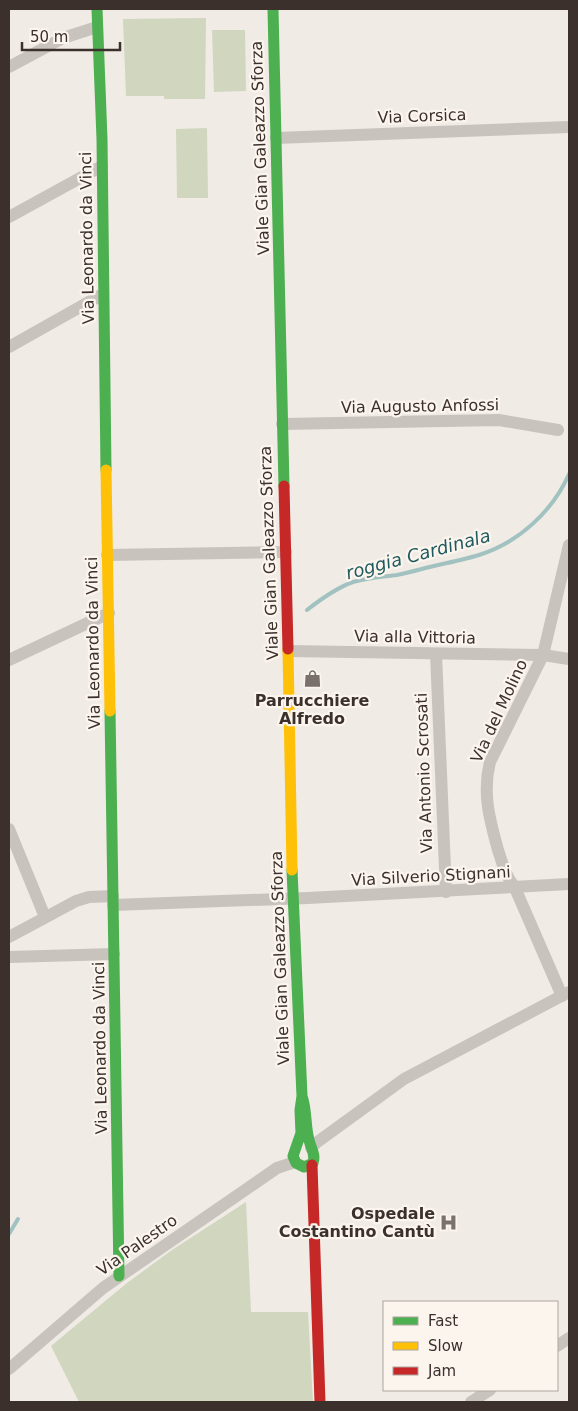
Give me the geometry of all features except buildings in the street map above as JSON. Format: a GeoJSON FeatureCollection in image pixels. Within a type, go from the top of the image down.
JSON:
{"type":"FeatureCollection","features":[{"type":"Feature","properties":{"kind":"street","name":"Via Leonardo da Vinci"},"geometry":{"type":"LineString","coordinates":[[96,9],[102,166],[119,1276]]}},
{"type":"Feature","properties":{"kind":"street","name":"Viale Gian Galeazzo Sforza"},"geometry":{"type":"LineString","coordinates":[[273,9],[293,899],[302,1096],[305,1103],[311,1148]]}},
{"type":"Feature","properties":{"kind":"street"},"geometry":{"type":"LineString","coordinates":[[9,67],[63,38],[97,27]]}},
{"type":"Feature","properties":{"kind":"street","name":"Via Corsica"},"geometry":{"type":"LineString","coordinates":[[276,138],[569,127]]}},
{"type":"Feature","properties":{"kind":"street"},"geometry":{"type":"LineString","coordinates":[[9,218],[102,166]]}},
{"type":"Feature","properties":{"kind":"street"},"geometry":{"type":"LineString","coordinates":[[9,347],[103,294]]}},
{"type":"Feature","properties":{"kind":"street","name":"Via Augusto Anfossi"},"geometry":{"type":"LineString","coordinates":[[282,424],[499,420],[558,430]]}},
{"type":"Feature","properties":{"kind":"street","name":"Via del Molino"},"geometry":{"type":"LineString","coordinates":[[566,994],[515,888],[507,878],[489,820],[486,780],[490,762],[543,655],[569,545]]}},
{"type":"Feature","properties":{"kind":"street"},"geometry":{"type":"LineString","coordinates":[[107,555],[286,552]]}},
{"type":"Feature","properties":{"kind":"street"},"geometry":{"type":"LineString","coordinates":[[9,660],[108,612]]}},
{"type":"Feature","properties":{"kind":"street","name":"Via alla Vittoria"},"geometry":{"type":"LineString","coordinates":[[288,651],[543,655],[569,659]]}},
{"type":"Feature","properties":{"kind":"street","name":"Via Antonio Scrosati"},"geometry":{"type":"LineString","coordinates":[[436,654],[446,892]]}},
{"type":"Feature","properties":{"kind":"street"},"geometry":{"type":"LineString","coordinates":[[9,828],[45,917]]}},
{"type":"Feature","properties":{"kind":"street","name":"Via Silverio Stignani"},"geometry":{"type":"LineString","coordinates":[[9,937],[76,900],[89,897],[113,900],[293,899],[569,884]]}},
{"type":"Feature","properties":{"kind":"street"},"geometry":{"type":"LineString","coordinates":[[9,957],[114,954]]}},
{"type":"Feature","properties":{"kind":"street"},"geometry":{"type":"LineString","coordinates":[[311,1148],[404,1079],[566,994]]}},
{"type":"Feature","properties":{"kind":"street","name":"Viale Gian Galeazzo Sforza"},"geometry":{"type":"LineString","coordinates":[[297,1148],[301,1132],[300,1102],[302,1096]]}},
{"type":"Feature","properties":{"kind":"street"},"geometry":{"type":"LineString","coordinates":[[303,1165],[315,1159],[311,1148],[304,1146],[297,1148],[294,1153],[303,1165],[312,1188],[320,1402]]}},
{"type":"Feature","properties":{"kind":"street","name":"Via Palestro"},"geometry":{"type":"LineString","coordinates":[[9,1369],[119,1276],[277,1168],[303,1165]]}},
{"type":"Feature","properties":{"kind":"street"},"geometry":{"type":"LineString","coordinates":[[558,1345],[569,1338]]}},
{"type":"Feature","properties":{"kind":"street"},"geometry":{"type":"LineString","coordinates":[[471,1402],[488,1391]]}},
{"type":"Feature","properties":{"kind":"green space"},"geometry":{"type":"Polygon","coordinates":[[[206,18],[205,99],[164,99],[164,96],[126,96],[123,19],[206,18]]]}},
{"type":"Feature","properties":{"kind":"green space"},"geometry":{"type":"Polygon","coordinates":[[[212,30],[245,30],[246,91],[214,92],[212,30]]]}},
{"type":"Feature","properties":{"kind":"green space"},"geometry":{"type":"Polygon","coordinates":[[[207,128],[208,198],[177,198],[176,129],[207,128]]]}},
{"type":"Feature","properties":{"kind":"green space"},"geometry":{"type":"Polygon","coordinates":[[[246,1202],[251,1312],[308,1312],[313,1402],[79,1402],[51,1346],[127,1283],[172,1250],[246,1202]]]}},
{"type":"Feature","properties":{"kind":"waterway","name":"roggia Cardinala"},"geometry":{"type":"LineString","coordinates":[[307,610],[323,598],[353,582],[397,575],[493,550],[533,524],[554,501],[569,474]]}},
{"type":"Feature","properties":{"kind":"waterway","name":"roggia Cardinala"},"geometry":{"type":"LineString","coordinates":[[9,1234],[18,1219]]}},
{"type":"Feature","properties":{"kind":"traffic: fast"},"geometry":{"type":"LineString","coordinates":[[97,9],[102,139],[106,470]]}},
{"type":"Feature","properties":{"kind":"traffic: fast"},"geometry":{"type":"LineString","coordinates":[[273,9],[284,486]]}},
{"type":"Feature","properties":{"kind":"traffic: fast"},"geometry":{"type":"LineString","coordinates":[[110,711],[119,1276]]}},
{"type":"Feature","properties":{"kind":"traffic: fast"},"geometry":{"type":"LineString","coordinates":[[292,870],[302,1096],[314,1157],[313,1163],[304,1167],[296,1163],[293,1156],[301,1133],[300,1110],[302,1096]]}},
{"type":"Feature","properties":{"kind":"traffic: slow"},"geometry":{"type":"LineString","coordinates":[[106,470],[110,711]]}},
{"type":"Feature","properties":{"kind":"traffic: slow"},"geometry":{"type":"LineString","coordinates":[[288,649],[292,870]]}},
{"type":"Feature","properties":{"kind":"traffic: jam"},"geometry":{"type":"LineString","coordinates":[[284,486],[288,649]]}},
{"type":"Feature","properties":{"kind":"traffic: jam"},"geometry":{"type":"LineString","coordinates":[[312,1165],[320,1402]]}},
{"type":"Feature","properties":{"kind":"place","name":"Parrucchiere Alfredo"},"geometry":{"type":"Point","coordinates":[312,678]}},
{"type":"Feature","properties":{"kind":"place","name":"Ospedale Costantino Cantù"},"geometry":{"type":"Point","coordinates":[449,1222]}}]}
